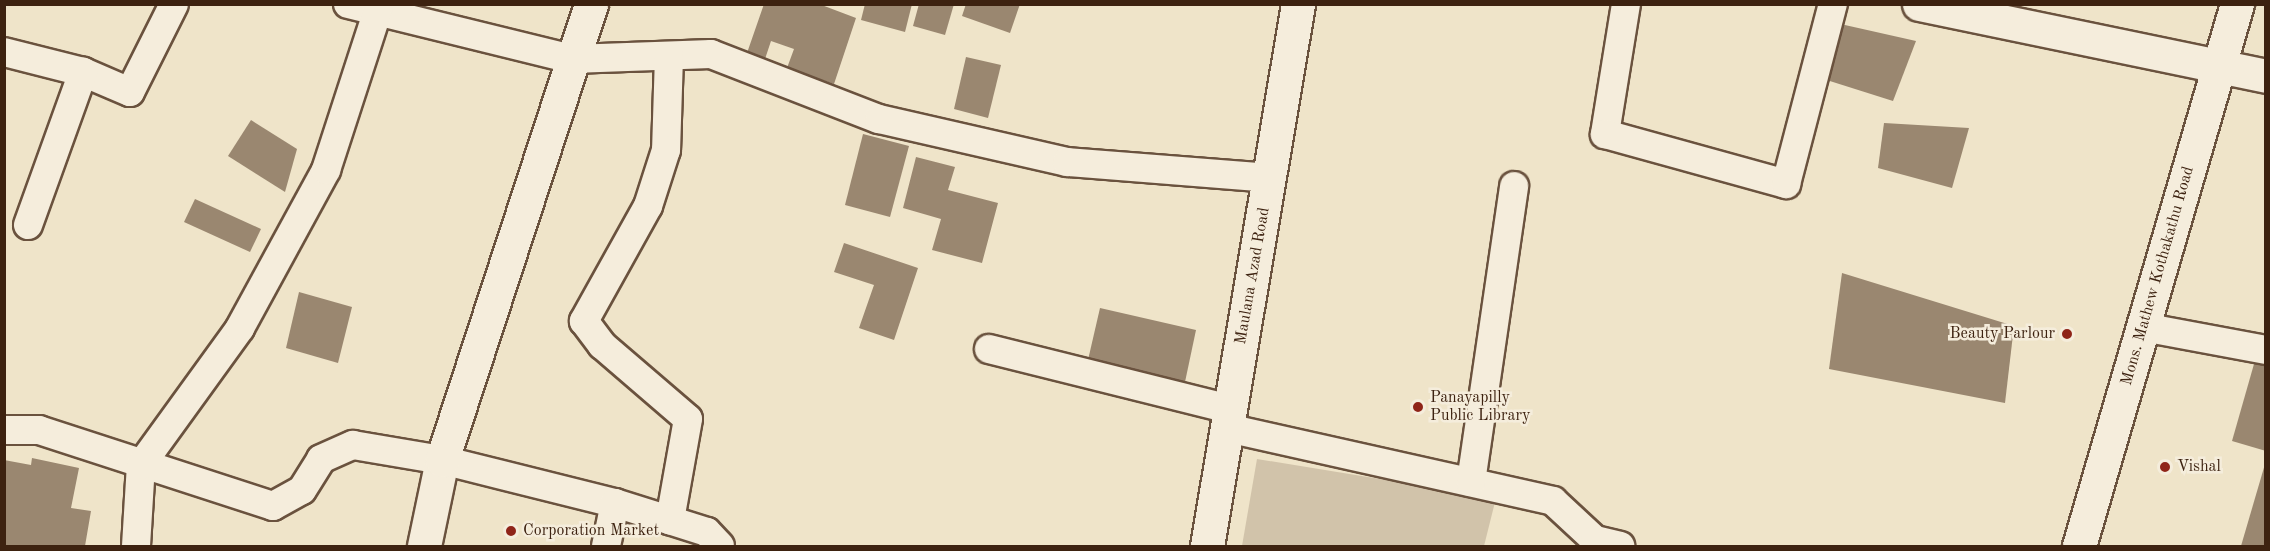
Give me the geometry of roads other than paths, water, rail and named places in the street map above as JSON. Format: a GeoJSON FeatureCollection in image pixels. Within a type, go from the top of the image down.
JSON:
{"type":"FeatureCollection","features":[{"type":"Feature","properties":{"kind":"street"},"geometry":{"type":"LineString","coordinates":[[4,52],[83,72],[130,92],[174,4]]}},
{"type":"Feature","properties":{"kind":"street"},"geometry":{"type":"LineString","coordinates":[[348,4],[572,59],[711,54],[879,119],[1066,162],[1269,178]]}},
{"type":"Feature","properties":{"kind":"street"},"geometry":{"type":"LineString","coordinates":[[424,546],[442,460],[591,4]]}},
{"type":"Feature","properties":{"kind":"street","name":"Maulana Azad Road"},"geometry":{"type":"LineString","coordinates":[[1207,546],[1298,4]]}},
{"type":"Feature","properties":{"kind":"street"},"geometry":{"type":"LineString","coordinates":[[1626,4],[1605,134],[1786,184],[1833,4]]}},
{"type":"Feature","properties":{"kind":"street"},"geometry":{"type":"LineString","coordinates":[[1919,4],[2221,63],[2265,76]]}},
{"type":"Feature","properties":{"kind":"street","name":"Mons. Mathew Kothakathu Road"},"geometry":{"type":"LineString","coordinates":[[2079,546],[2237,4]]}},
{"type":"Feature","properties":{"kind":"street"},"geometry":{"type":"LineString","coordinates":[[136,546],[141,465],[240,328],[326,170],[378,10]]}},
{"type":"Feature","properties":{"kind":"street"},"geometry":{"type":"LineString","coordinates":[[669,56],[666,150],[638,226],[585,321],[602,345],[688,419],[670,520]]}},
{"type":"Feature","properties":{"kind":"street"},"geometry":{"type":"LineString","coordinates":[[28,225],[83,72]]}},
{"type":"Feature","properties":{"kind":"street"},"geometry":{"type":"LineString","coordinates":[[1470,482],[1514,186]]}},
{"type":"Feature","properties":{"kind":"street"},"geometry":{"type":"LineString","coordinates":[[2143,327],[2265,350]]}},
{"type":"Feature","properties":{"kind":"street"},"geometry":{"type":"LineString","coordinates":[[989,349],[1228,418],[1470,482],[1553,501],[1595,540],[1620,546]]}},
{"type":"Feature","properties":{"kind":"street"},"geometry":{"type":"LineString","coordinates":[[4,430],[39,430],[273,506],[302,490],[321,459],[354,445],[442,460],[615,503],[707,532],[720,546]]}},
{"type":"Feature","properties":{"kind":"street"},"geometry":{"type":"LineString","coordinates":[[606,546],[615,503]]}},
{"type":"Feature","properties":{"kind":"place","name":"Beauty Parlour"},"geometry":{"type":"Point","coordinates":[2067,334]}},
{"type":"Feature","properties":{"kind":"place","name":"Panayapilly Public Library"},"geometry":{"type":"Point","coordinates":[1418,407]}},
{"type":"Feature","properties":{"kind":"place","name":"Vishal"},"geometry":{"type":"Point","coordinates":[2165,467]}},
{"type":"Feature","properties":{"kind":"place","name":"Corporation Market"},"geometry":{"type":"Point","coordinates":[511,531]}}]}
